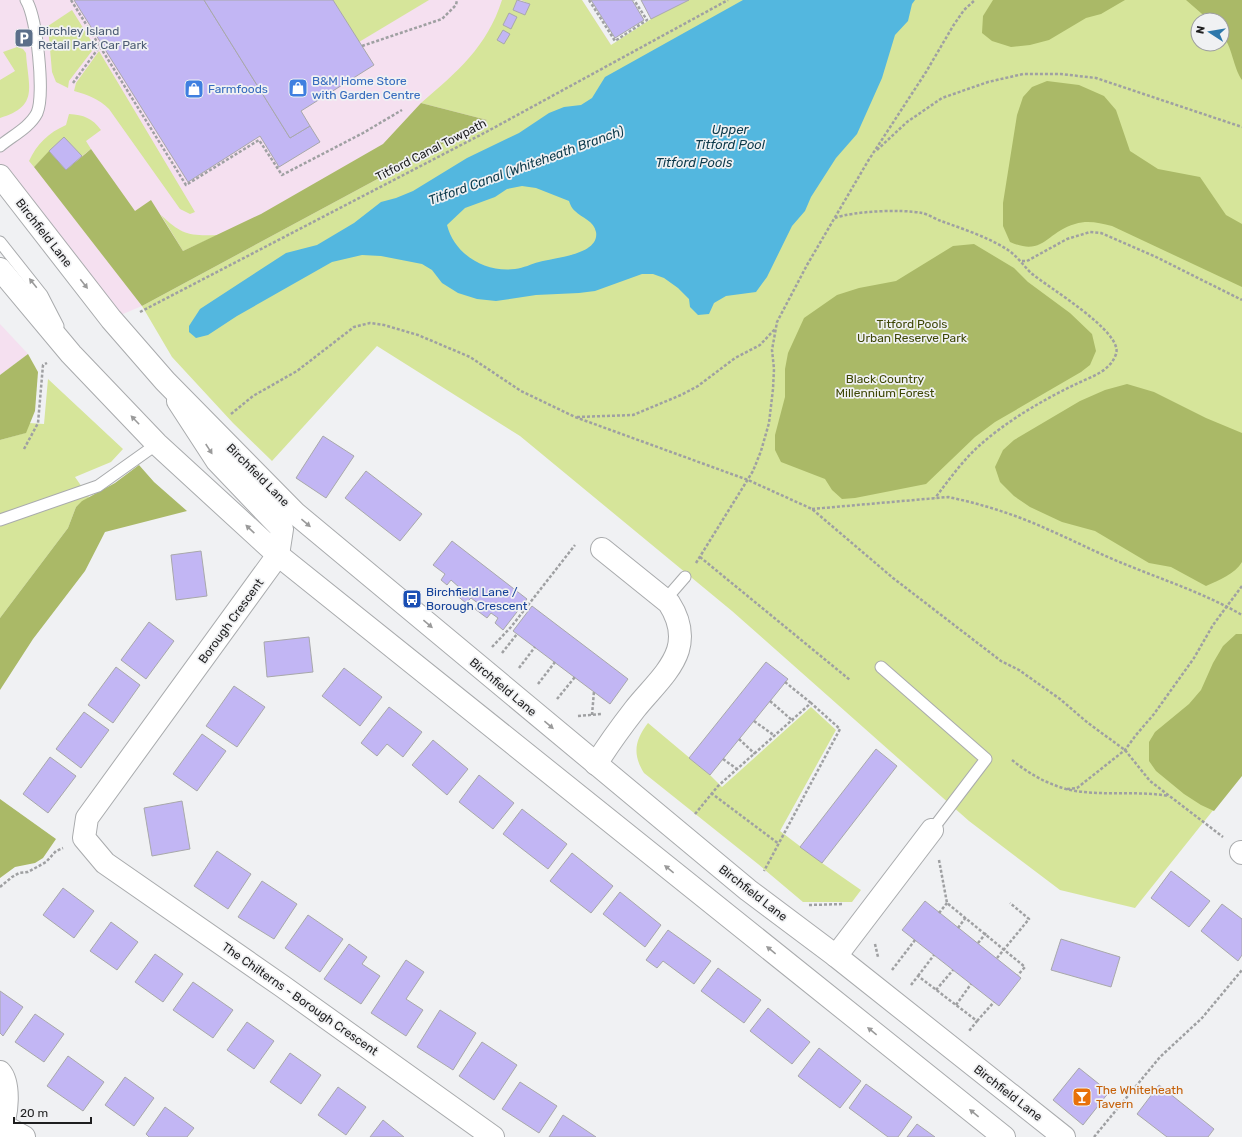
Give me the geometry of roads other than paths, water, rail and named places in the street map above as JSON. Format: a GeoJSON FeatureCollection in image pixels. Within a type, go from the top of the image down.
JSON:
{"type":"FeatureCollection","features":[{"type":"Feature","properties":{"kind":"main road","name":"Birchfield Lane"},"geometry":{"type":"LineString","coordinates":[[0,176],[111,319],[164,381],[295,513],[748,890],[836,956],[1064,1137]]}},
{"type":"Feature","properties":{"kind":"main road"},"geometry":{"type":"LineString","coordinates":[[0,269],[71,354],[157,444],[278,555],[1004,1137]]}},
{"type":"Feature","properties":{"kind":"main road","name":"Borough Crescent"},"geometry":{"type":"LineString","coordinates":[[105,863],[84,838],[88,818],[278,555],[282,529],[217,461],[164,381]]}},
{"type":"Feature","properties":{"kind":"main road"},"geometry":{"type":"LineString","coordinates":[[596,764],[634,710],[666,670],[678,649],[680,632],[677,615],[665,600],[602,549]]}},
{"type":"Feature","properties":{"kind":"main road"},"geometry":{"type":"LineString","coordinates":[[836,956],[932,830]]}},
{"type":"Feature","properties":{"kind":"main road","name":"The Chilterns - Borough Crescent"},"geometry":{"type":"LineString","coordinates":[[105,863],[282,986],[493,1137]]}},
{"type":"Feature","properties":{"kind":"main road"},"geometry":{"type":"LineString","coordinates":[[0,1072],[7,1092],[6,1110],[1,1126],[24,1137]]}},
{"type":"Feature","properties":{"kind":"lane"},"geometry":{"type":"LineString","coordinates":[[0,146],[27,125],[37,113],[40,100],[35,24],[26,0]]}},
{"type":"Feature","properties":{"kind":"lane"},"geometry":{"type":"LineString","coordinates":[[0,242],[42,295],[71,354]]}},
{"type":"Feature","properties":{"kind":"lane"},"geometry":{"type":"LineString","coordinates":[[0,520],[98,486],[157,444]]}},
{"type":"Feature","properties":{"kind":"lane"},"geometry":{"type":"LineString","coordinates":[[665,600],[685,577]]}},
{"type":"Feature","properties":{"kind":"lane"},"geometry":{"type":"LineString","coordinates":[[881,667],[986,759],[932,830]]}},
{"type":"Feature","properties":{"kind":"water","name":"Titford Pools"},"geometry":{"type":"Polygon","coordinates":[[[743,0],[915,0],[912,4],[908,21],[895,35],[882,78],[857,134],[836,158],[811,197],[805,211],[792,226],[767,277],[756,292],[726,296],[714,303],[709,314],[698,315],[690,307],[689,299],[678,288],[664,278],[653,274],[642,274],[595,291],[536,295],[496,301],[477,299],[458,293],[442,283],[432,270],[422,264],[381,256],[362,255],[332,262],[237,316],[208,335],[196,338],[189,332],[189,326],[200,309],[286,253],[317,245],[354,223],[381,202],[413,191],[467,158],[519,133],[549,113],[564,107],[581,105],[592,98],[605,77],[743,0]],[[522,186],[507,189],[495,197],[465,208],[447,225],[456,245],[472,259],[482,264],[493,268],[504,269],[518,268],[564,257],[583,251],[591,246],[595,240],[596,232],[593,225],[574,210],[569,201],[536,188],[522,186]]]}},
{"type":"Feature","properties":{"kind":"place","name":"Birchley Island Retail Park Car Park"},"geometry":{"type":"Point","coordinates":[24,38]}},
{"type":"Feature","properties":{"kind":"place","name":"B&M Home Store with Garden Centre"},"geometry":{"type":"Point","coordinates":[298,88]}},
{"type":"Feature","properties":{"kind":"place","name":"Farmfoods"},"geometry":{"type":"Point","coordinates":[194,89]}},
{"type":"Feature","properties":{"kind":"place","name":"Birchfield Lane / Borough Crescent"},"geometry":{"type":"Point","coordinates":[412,599]}},
{"type":"Feature","properties":{"kind":"place","name":"The Whiteheath Tavern"},"geometry":{"type":"Point","coordinates":[1082,1097]}},
{"type":"Feature","properties":{"kind":"water label","name":"Upper Titford Pool"},"geometry":{"type":"Point","coordinates":[730,136]}},
{"type":"Feature","properties":{"kind":"water label","name":"Titford Canal (Whiteheath Branch)"},"geometry":{"type":"Point","coordinates":[526,165]}},
{"type":"Feature","properties":{"kind":"park label","name":"Titford Pools Urban Reserve Park"},"geometry":{"type":"Point","coordinates":[912,331]}},
{"type":"Feature","properties":{"kind":"park label","name":"Black Country Millennium Forest"},"geometry":{"type":"Point","coordinates":[885,386]}}]}
